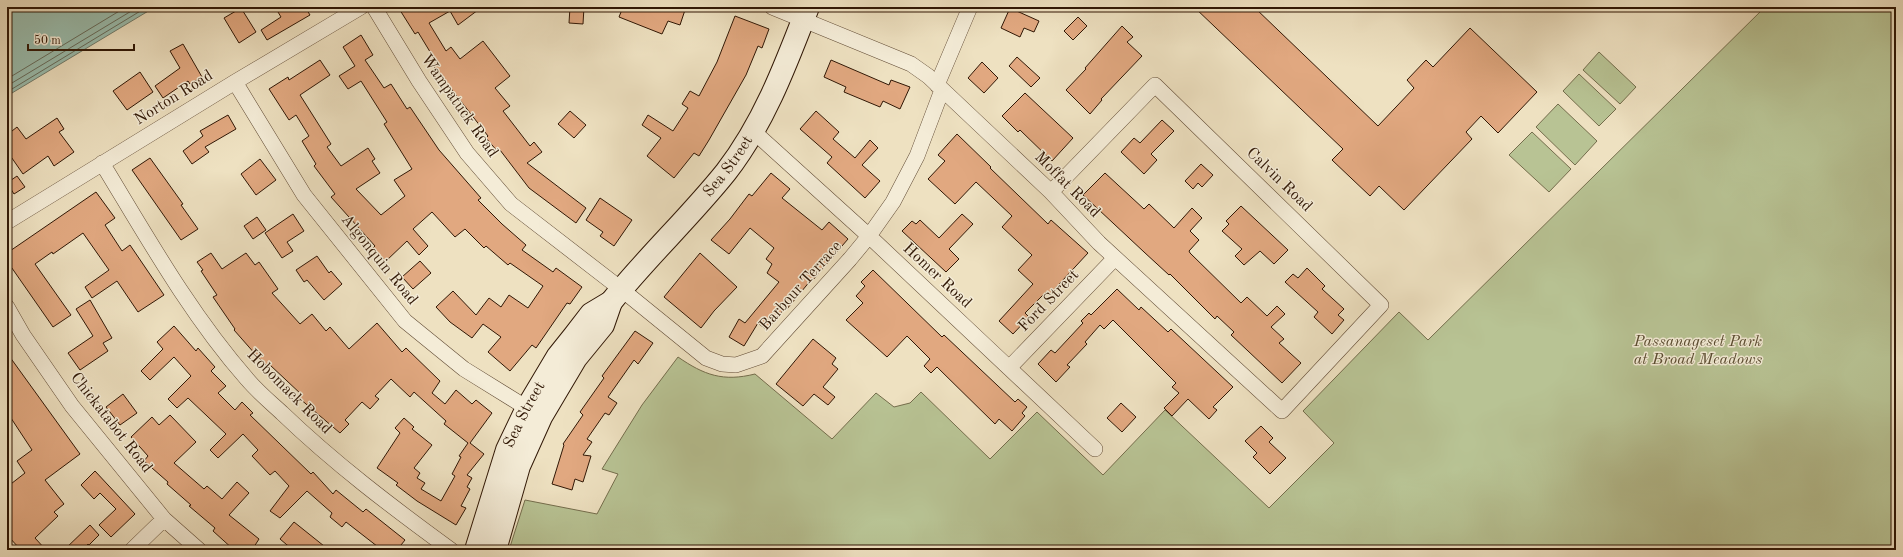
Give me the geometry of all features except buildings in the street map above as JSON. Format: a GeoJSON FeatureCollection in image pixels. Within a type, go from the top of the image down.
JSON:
{"type":"FeatureCollection","features":[{"type":"Feature","properties":{"kind":"main road","name":"Sea Street"},"geometry":{"type":"LineString","coordinates":[[495,550],[534,413],[558,356],[591,314],[616,296],[726,172],[753,131],[772,95],[806,13]]}},
{"type":"Feature","properties":{"kind":"main road","name":"Sea Street"},"geometry":{"type":"LineString","coordinates":[[476,550],[507,450],[534,413]]}},
{"type":"Feature","properties":{"kind":"street","name":"Norton Road"},"geometry":{"type":"LineString","coordinates":[[7,222],[235,82],[361,7]]}},
{"type":"Feature","properties":{"kind":"street","name":"Wampatuck Road"},"geometry":{"type":"LineString","coordinates":[[374,7],[419,81],[467,153],[506,198],[563,246],[616,296]]}},
{"type":"Feature","properties":{"kind":"street"},"geometry":{"type":"LineString","coordinates":[[772,7],[806,13]]}},
{"type":"Feature","properties":{"kind":"street","name":"Barbour Terrace"},"geometry":{"type":"LineString","coordinates":[[616,296],[706,358],[722,364],[736,365],[762,356],[870,236],[893,202],[917,156],[970,7]]}},
{"type":"Feature","properties":{"kind":"street","name":"Moffat Road"},"geometry":{"type":"LineString","coordinates":[[806,13],[911,64],[928,76],[1051,192],[1115,258],[1282,411]]}},
{"type":"Feature","properties":{"kind":"street","name":"Algonquin Road"},"geometry":{"type":"LineString","coordinates":[[235,82],[304,195],[405,321],[464,369],[534,413]]}},
{"type":"Feature","properties":{"kind":"street","name":"Calvin Road"},"geometry":{"type":"LineString","coordinates":[[1051,192],[1155,85],[1381,305],[1282,411]]}},
{"type":"Feature","properties":{"kind":"street","name":"Homer Road"},"geometry":{"type":"LineString","coordinates":[[753,131],[870,236],[1095,449]]}},
{"type":"Feature","properties":{"kind":"street","name":"Hobomack Road"},"geometry":{"type":"LineString","coordinates":[[102,164],[154,250],[199,318],[248,380],[316,446],[386,502],[451,550]]}},
{"type":"Feature","properties":{"kind":"street","name":"Ford Street"},"geometry":{"type":"LineString","coordinates":[[1009,368],[1115,258]]}},
{"type":"Feature","properties":{"kind":"street","name":"Chickatabot Road"},"geometry":{"type":"LineString","coordinates":[[7,307],[23,336],[72,406],[164,518],[199,550]]}},
{"type":"Feature","properties":{"kind":"street"},"geometry":{"type":"LineString","coordinates":[[132,550],[164,518]]}},
{"type":"Feature","properties":{"kind":"green space","name":"Passanageset Park at Broad Meadows"},"geometry":{"type":"Polygon","coordinates":[[[1765,7],[1896,7],[1896,550],[509,550],[525,500],[597,514],[618,474],[602,469],[642,405],[678,357],[705,372],[723,377],[755,374],[832,439],[876,393],[894,407],[910,403],[921,392],[990,459],[1037,412],[1103,475],[1165,410],[1269,508],[1334,443],[1303,411],[1399,312],[1428,340],[1765,7]]]}},
{"type":"Feature","properties":{"kind":"green space"},"geometry":{"type":"Polygon","coordinates":[[[1599,52],[1636,87],[1620,104],[1583,70],[1599,52]]]}},
{"type":"Feature","properties":{"kind":"green space"},"geometry":{"type":"Polygon","coordinates":[[[1579,74],[1616,109],[1599,126],[1563,91],[1579,74]]]}},
{"type":"Feature","properties":{"kind":"green space"},"geometry":{"type":"Polygon","coordinates":[[[1558,104],[1597,141],[1575,165],[1536,127],[1558,104]]]}},
{"type":"Feature","properties":{"kind":"green space"},"geometry":{"type":"Polygon","coordinates":[[[1532,132],[1571,169],[1549,192],[1509,155],[1532,132]]]}},
{"type":"Feature","properties":{"kind":"water"},"geometry":{"type":"Polygon","coordinates":[[[7,7],[155,7],[7,96],[7,7]]]}}]}
